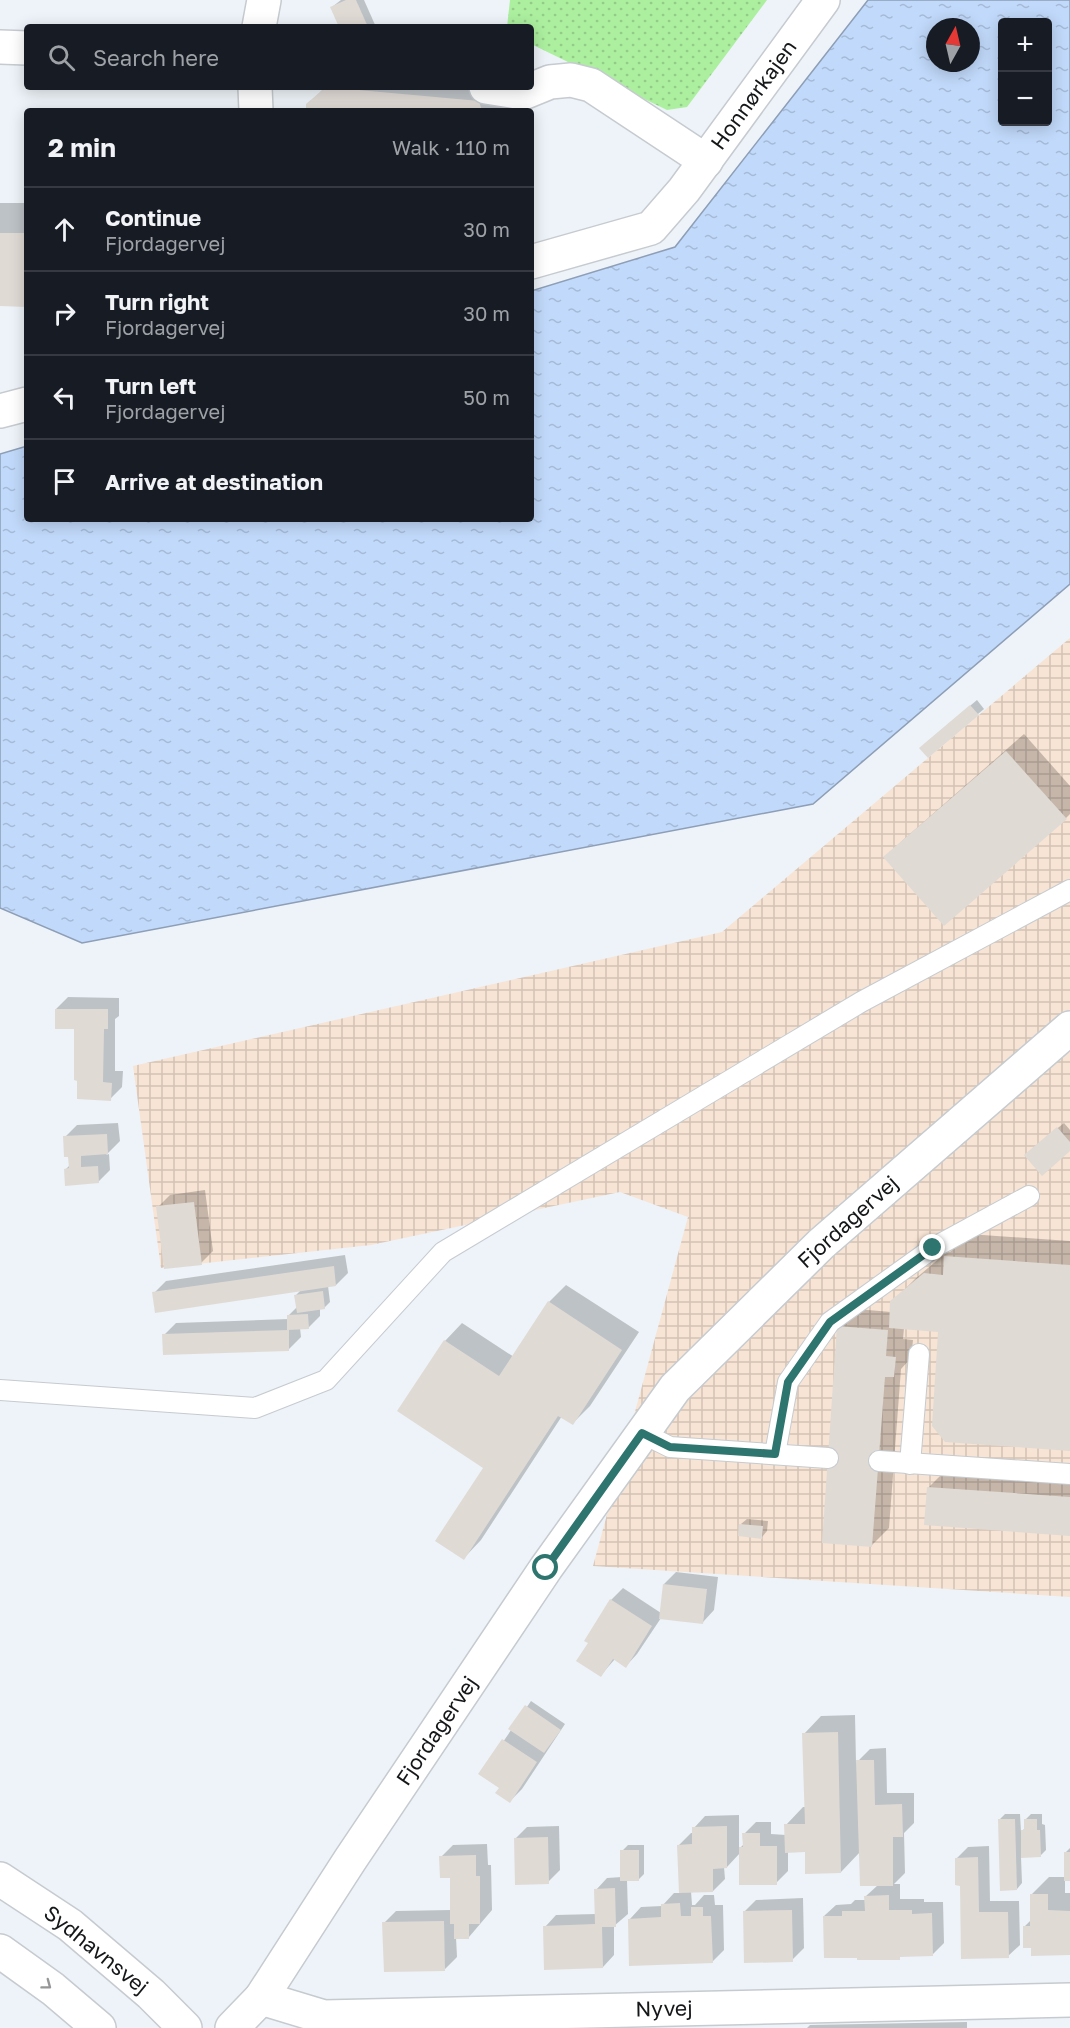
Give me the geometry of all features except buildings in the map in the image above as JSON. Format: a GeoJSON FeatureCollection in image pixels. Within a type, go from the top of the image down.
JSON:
{"type":"FeatureCollection","features":[{"type":"Feature","properties":{"kind":"street"},"geometry":{"type":"LineString","coordinates":[[260,24],[264,0]]}},
{"type":"Feature","properties":{"kind":"street","name":"Honnørkajen"},"geometry":{"type":"LineString","coordinates":[[534,261],[651,228],[706,161],[823,0]]}},
{"type":"Feature","properties":{"kind":"street"},"geometry":{"type":"LineString","coordinates":[[0,47],[24,48]]}},
{"type":"Feature","properties":{"kind":"street"},"geometry":{"type":"LineString","coordinates":[[534,89],[550,82],[571,80],[591,85],[706,161]]}},
{"type":"Feature","properties":{"kind":"street"},"geometry":{"type":"LineString","coordinates":[[255,90],[256,108]]}},
{"type":"Feature","properties":{"kind":"street"},"geometry":{"type":"LineString","coordinates":[[504,90],[523,93],[530,90]]}},
{"type":"Feature","properties":{"kind":"street"},"geometry":{"type":"LineString","coordinates":[[0,411],[24,405]]}},
{"type":"Feature","properties":{"kind":"street","name":"Fjordagervej"},"geometry":{"type":"LineString","coordinates":[[232,2028],[261,1998],[350,1860],[540,1578],[675,1388],[821,1244],[1070,1028]]}},
{"type":"Feature","properties":{"kind":"street","name":"Sydhavnsvej"},"geometry":{"type":"LineString","coordinates":[[0,1879],[70,1925],[151,1994],[185,2028]]}},
{"type":"Feature","properties":{"kind":"street"},"geometry":{"type":"LineString","coordinates":[[0,1951],[53,1989],[99,2028]]}},
{"type":"Feature","properties":{"kind":"street","name":"Nyvej"},"geometry":{"type":"LineString","coordinates":[[261,1998],[324,2017],[734,2018],[1070,2000]]}},
{"type":"Feature","properties":{"kind":"lane"},"geometry":{"type":"LineString","coordinates":[[0,1390],[255,1408],[326,1380],[443,1252],[861,1002],[1070,890]]}},
{"type":"Feature","properties":{"kind":"lane"},"geometry":{"type":"LineString","coordinates":[[775,1454],[788,1382],[830,1322],[933,1248],[1029,1196]]}},
{"type":"Feature","properties":{"kind":"lane"},"geometry":{"type":"LineString","coordinates":[[910,1464],[919,1354]]}},
{"type":"Feature","properties":{"kind":"lane"},"geometry":{"type":"LineString","coordinates":[[642,1433],[670,1447],[828,1458]]}},
{"type":"Feature","properties":{"kind":"lane"},"geometry":{"type":"LineString","coordinates":[[879,1461],[1070,1474]]}},
{"type":"Feature","properties":{"kind":"shaded area"},"geometry":{"type":"Polygon","coordinates":[[[1070,638],[1070,1597],[593,1566],[688,1217],[620,1192],[371,1245],[161,1268],[133,1066],[722,932],[1070,638]]]}},
{"type":"Feature","properties":{"kind":"green space"},"geometry":{"type":"Polygon","coordinates":[[[510,0],[767,0],[687,107],[667,110],[534,45],[534,24],[507,24],[510,0]]]}},
{"type":"Feature","properties":{"kind":"water"},"geometry":{"type":"Polygon","coordinates":[[[868,0],[1070,0],[1070,584],[813,804],[82,943],[0,908],[0,454],[24,447],[24,522],[534,522],[534,290],[675,247],[868,0]]]}},
{"type":"Feature","properties":{"kind":"route"},"geometry":{"type":"LineString","coordinates":[[546,1568],[642,1433],[670,1447],[775,1454],[788,1382],[830,1322],[933,1248]]}}]}
